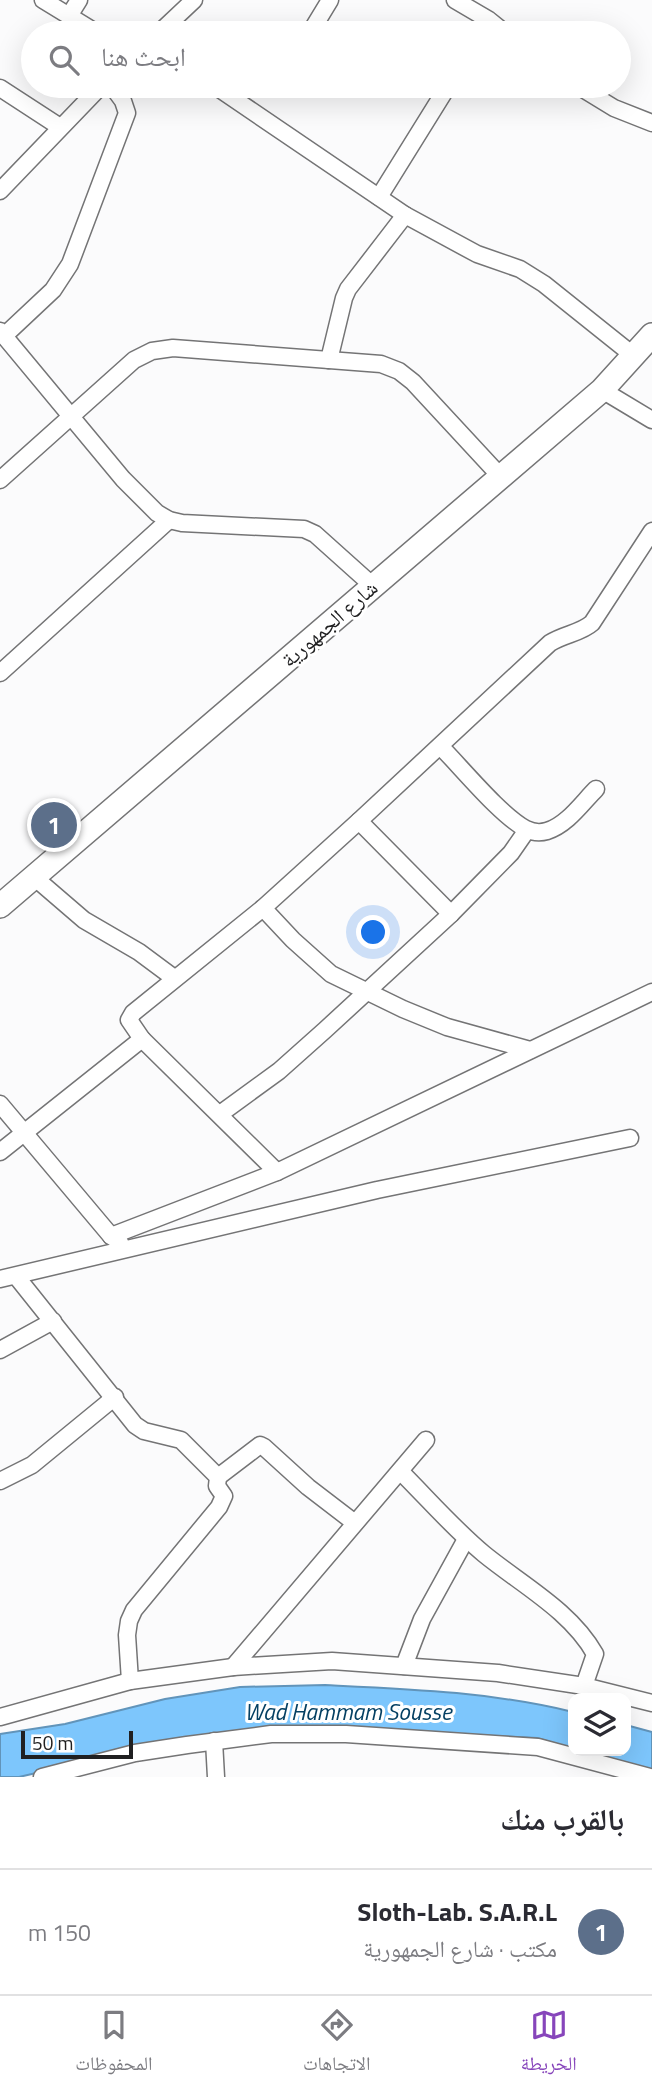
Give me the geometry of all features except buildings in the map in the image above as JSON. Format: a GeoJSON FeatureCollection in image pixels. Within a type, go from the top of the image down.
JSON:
{"type":"FeatureCollection","features":[{"type":"Feature","properties":{"kind":"main road","name":"شارع الجمهورية"},"geometry":{"type":"LineString","coordinates":[[0,906],[602,390],[646,345]]}},
{"type":"Feature","properties":{"kind":"street"},"geometry":{"type":"LineString","coordinates":[[43,0],[77,21]]}},
{"type":"Feature","properties":{"kind":"street"},"geometry":{"type":"LineString","coordinates":[[69,16],[79,0]]}},
{"type":"Feature","properties":{"kind":"street"},"geometry":{"type":"LineString","coordinates":[[172,21],[194,0]]}},
{"type":"Feature","properties":{"kind":"street"},"geometry":{"type":"LineString","coordinates":[[317,21],[330,0]]}},
{"type":"Feature","properties":{"kind":"street"},"geometry":{"type":"LineString","coordinates":[[455,0],[478,21]]}},
{"type":"Feature","properties":{"kind":"street"},"geometry":{"type":"LineString","coordinates":[[0,88],[60,127]]}},
{"type":"Feature","properties":{"kind":"street"},"geometry":{"type":"LineString","coordinates":[[0,191],[89,98]]}},
{"type":"Feature","properties":{"kind":"street"},"geometry":{"type":"LineString","coordinates":[[121,98],[127,113],[70,264],[53,290],[2,333],[123,479],[157,513],[169,520],[304,529],[315,534],[373,586]]}},
{"type":"Feature","properties":{"kind":"street"},"geometry":{"type":"LineString","coordinates":[[233,98],[405,215],[485,257],[520,269],[590,318],[646,345]]}},
{"type":"Feature","properties":{"kind":"street"},"geometry":{"type":"LineString","coordinates":[[379,197],[441,98]]}},
{"type":"Feature","properties":{"kind":"street"},"geometry":{"type":"LineString","coordinates":[[598,98],[614,108],[652,122]]}},
{"type":"Feature","properties":{"kind":"street"},"geometry":{"type":"LineString","coordinates":[[329,360],[348,289],[405,215]]}},
{"type":"Feature","properties":{"kind":"street"},"geometry":{"type":"LineString","coordinates":[[0,480],[134,360],[152,351],[173,348],[381,365],[399,371],[413,382],[500,477]]}},
{"type":"Feature","properties":{"kind":"street"},"geometry":{"type":"LineString","coordinates":[[602,390],[652,420]]}},
{"type":"Feature","properties":{"kind":"street"},"geometry":{"type":"LineString","coordinates":[[0,673],[169,520]]}},
{"type":"Feature","properties":{"kind":"street"},"geometry":{"type":"LineString","coordinates":[[277,1172],[142,1039],[129,1020],[133,1013],[262,908],[550,643],[559,637],[587,628],[652,530]]}},
{"type":"Feature","properties":{"kind":"street"},"geometry":{"type":"LineString","coordinates":[[440,746],[512,819],[527,830],[548,831],[563,823],[596,789]]}},
{"type":"Feature","properties":{"kind":"street"},"geometry":{"type":"LineString","coordinates":[[359,821],[451,914]]}},
{"type":"Feature","properties":{"kind":"street"},"geometry":{"type":"LineString","coordinates":[[219,1114],[279,1071],[367,993],[511,853],[527,830]]}},
{"type":"Feature","properties":{"kind":"street"},"geometry":{"type":"LineString","coordinates":[[34,877],[84,920],[139,952],[174,978]]}},
{"type":"Feature","properties":{"kind":"street"},"geometry":{"type":"LineString","coordinates":[[262,908],[331,974],[367,993],[447,1027],[530,1050]]}},
{"type":"Feature","properties":{"kind":"street"},"geometry":{"type":"LineString","coordinates":[[111,1236],[277,1172],[652,992]]}},
{"type":"Feature","properties":{"kind":"street"},"geometry":{"type":"LineString","coordinates":[[0,1152],[142,1039]]}},
{"type":"Feature","properties":{"kind":"street"},"geometry":{"type":"LineString","coordinates":[[0,1104],[111,1236],[128,1249]]}},
{"type":"Feature","properties":{"kind":"street"},"geometry":{"type":"LineString","coordinates":[[8,1278],[377,1190],[630,1138]]}},
{"type":"Feature","properties":{"kind":"street"},"geometry":{"type":"LineString","coordinates":[[8,1278],[53,1321],[139,1429],[181,1440],[218,1477],[218,1486],[224,1496],[219,1507],[134,1610],[129,1621],[130,1681]]}},
{"type":"Feature","properties":{"kind":"street"},"geometry":{"type":"LineString","coordinates":[[0,1350],[53,1321]]}},
{"type":"Feature","properties":{"kind":"street"},"geometry":{"type":"LineString","coordinates":[[0,1481],[32,1465],[115,1397]]}},
{"type":"Feature","properties":{"kind":"street"},"geometry":{"type":"LineString","coordinates":[[233,1667],[426,1440]]}},
{"type":"Feature","properties":{"kind":"street"},"geometry":{"type":"LineString","coordinates":[[218,1477],[260,1445],[355,1523]]}},
{"type":"Feature","properties":{"kind":"street"},"geometry":{"type":"LineString","coordinates":[[400,1471],[466,1539],[568,1619],[585,1636],[596,1654],[584,1686]]}},
{"type":"Feature","properties":{"kind":"street"},"geometry":{"type":"LineString","coordinates":[[404,1666],[422,1619],[466,1539]]}},
{"type":"Feature","properties":{"kind":"street"},"geometry":{"type":"LineString","coordinates":[[0,1717],[130,1681],[233,1667],[332,1661],[498,1674],[584,1686],[652,1703]]}},
{"type":"Feature","properties":{"kind":"street"},"geometry":{"type":"LineString","coordinates":[[42,1777],[135,1753],[271,1734],[346,1734],[538,1747],[650,1777]]}},
{"type":"Feature","properties":{"kind":"street"},"geometry":{"type":"LineString","coordinates":[[214,1741],[216,1777]]}},
{"type":"Feature","properties":{"kind":"water","name":"Wad Hammam Sousse"},"geometry":{"type":"Polygon","coordinates":[[[325,1685],[419,1690],[543,1705],[568,1711],[568,1747],[537,1738],[326,1728],[75,1764],[19,1777],[0,1777],[0,1734],[65,1724],[165,1699],[240,1687],[325,1685]]]}},
{"type":"Feature","properties":{"kind":"water"},"geometry":{"type":"Polygon","coordinates":[[[631,1726],[652,1732],[652,1773],[596,1756],[631,1756],[631,1726]]]}},
{"type":"Feature","properties":{"kind":"place","name":"Sloth-Lab. S.A.R.L"},"geometry":{"type":"Point","coordinates":[54,825]}}]}
